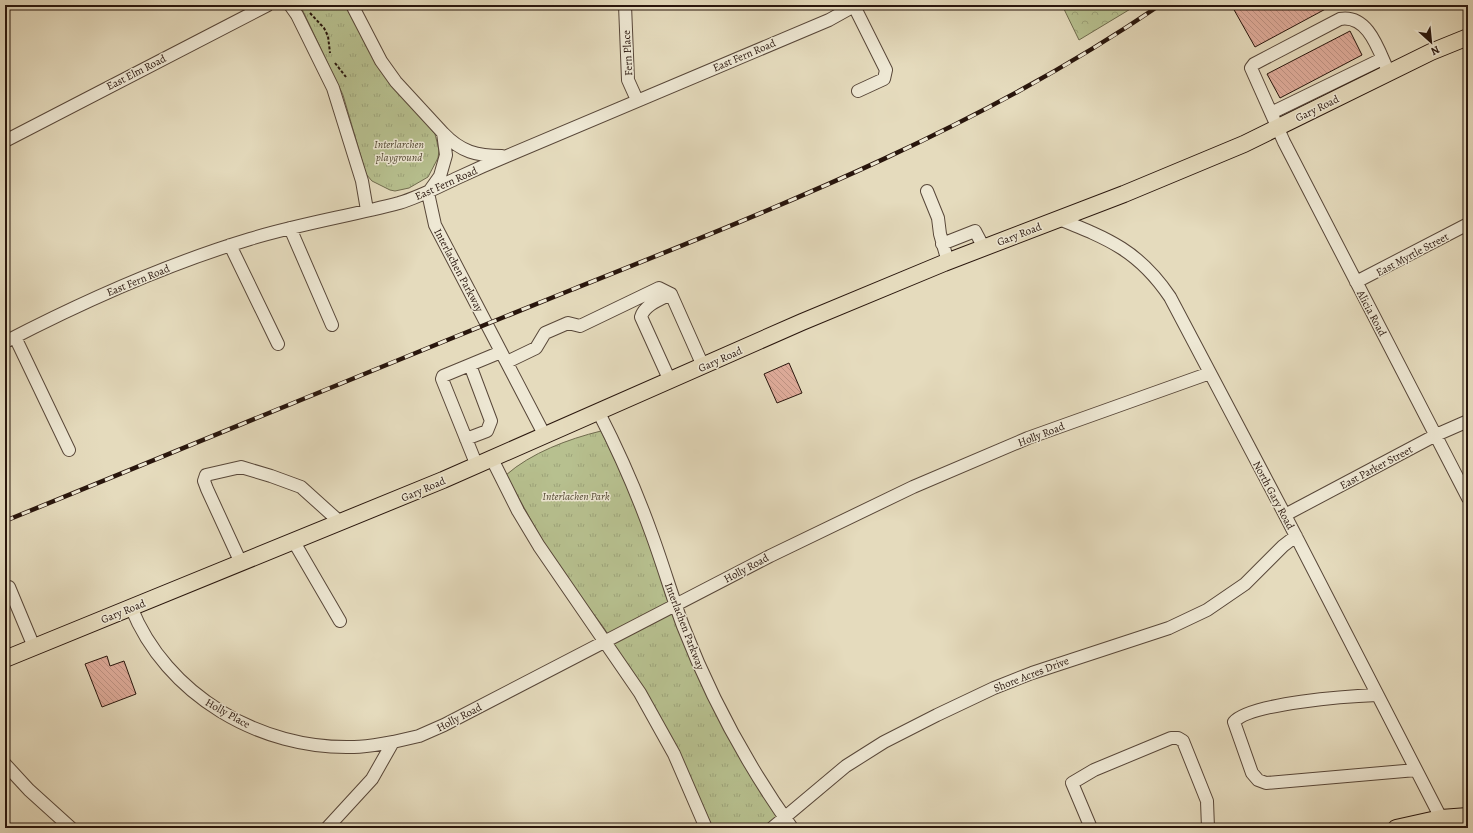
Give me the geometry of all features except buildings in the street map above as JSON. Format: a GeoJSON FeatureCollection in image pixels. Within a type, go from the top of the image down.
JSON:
{"type":"FeatureCollection","features":[{"type":"Feature","properties":{"kind":"main road"},"geometry":{"type":"LineString","coordinates":[[1431,52],[1468,27]]}},
{"type":"Feature","properties":{"kind":"main road"},"geometry":{"type":"LineString","coordinates":[[1431,52],[1468,37]]}},
{"type":"Feature","properties":{"kind":"main road","name":"Gary Road"},"geometry":{"type":"LineString","coordinates":[[5,659],[241,564],[477,466],[802,322],[948,262],[1138,188],[1244,144],[1275,120],[1386,66],[1431,52]]}},
{"type":"Feature","properties":{"kind":"main road"},"geometry":{"type":"LineString","coordinates":[[1396,828],[1441,818],[1468,816]]}},
{"type":"Feature","properties":{"kind":"main road"},"geometry":{"type":"LineString","coordinates":[[1427,828],[1437,824],[1441,818]]}},
{"type":"Feature","properties":{"kind":"street","name":"East Elm Road"},"geometry":{"type":"LineString","coordinates":[[5,141],[268,5]]}},
{"type":"Feature","properties":{"kind":"street"},"geometry":{"type":"LineString","coordinates":[[290,5],[297,15],[333,88],[362,180],[367,210]]}},
{"type":"Feature","properties":{"kind":"street"},"geometry":{"type":"LineString","coordinates":[[352,5],[362,27],[396,82],[443,133],[458,147],[482,156],[507,156]]}},
{"type":"Feature","properties":{"kind":"street","name":"Fern Place"},"geometry":{"type":"LineString","coordinates":[[625,5],[628,80],[637,100]]}},
{"type":"Feature","properties":{"kind":"street"},"geometry":{"type":"LineString","coordinates":[[855,5],[886,70],[884,79],[858,91]]}},
{"type":"Feature","properties":{"kind":"street","name":"East Fern Road"},"geometry":{"type":"LineString","coordinates":[[10,339],[68,309],[109,291],[230,245],[290,228],[399,203],[428,194],[455,179],[507,156],[829,20],[855,5]]}},
{"type":"Feature","properties":{"kind":"street","name":"Alicia Road"},"geometry":{"type":"LineString","coordinates":[[1386,66],[1367,30],[1361,23],[1347,18],[1340,19],[1254,64],[1251,68],[1251,73],[1356,282],[1468,498]]}},
{"type":"Feature","properties":{"kind":"street"},"geometry":{"type":"LineString","coordinates":[[428,194],[440,176],[446,155],[443,133]]}},
{"type":"Feature","properties":{"kind":"street"},"geometry":{"type":"LineString","coordinates":[[927,191],[940,224],[942,244],[948,262]]}},
{"type":"Feature","properties":{"kind":"street","name":"Interlachen Parkway"},"geometry":{"type":"LineString","coordinates":[[428,194],[435,225],[545,436]]}},
{"type":"Feature","properties":{"kind":"street","name":"North Gary Road"},"geometry":{"type":"LineString","coordinates":[[1059,219],[1106,238],[1143,262],[1170,297],[1296,536],[1441,818]]}},
{"type":"Feature","properties":{"kind":"street","name":"East Myrtle Street"},"geometry":{"type":"LineString","coordinates":[[1356,282],[1468,224]]}},
{"type":"Feature","properties":{"kind":"street"},"geometry":{"type":"LineString","coordinates":[[290,228],[332,325]]}},
{"type":"Feature","properties":{"kind":"street"},"geometry":{"type":"LineString","coordinates":[[942,244],[975,231],[984,248]]}},
{"type":"Feature","properties":{"kind":"street"},"geometry":{"type":"LineString","coordinates":[[230,245],[278,344]]}},
{"type":"Feature","properties":{"kind":"street"},"geometry":{"type":"LineString","coordinates":[[477,466],[442,379],[443,376],[470,365],[536,348],[545,334],[568,323],[580,326],[659,288],[671,294],[703,366]]}},
{"type":"Feature","properties":{"kind":"street"},"geometry":{"type":"LineString","coordinates":[[670,381],[641,317],[642,313],[647,307],[671,294]]}},
{"type":"Feature","properties":{"kind":"street"},"geometry":{"type":"LineString","coordinates":[[10,339],[68,450]]}},
{"type":"Feature","properties":{"kind":"street"},"geometry":{"type":"LineString","coordinates":[[466,439],[487,431],[491,421],[470,365]]}},
{"type":"Feature","properties":{"kind":"street","name":"Holly Road"},"geometry":{"type":"LineString","coordinates":[[393,742],[426,733],[843,520],[939,475],[1080,419],[1210,373]]}},
{"type":"Feature","properties":{"kind":"street","name":"Interlachen Parkway"},"geometry":{"type":"LineString","coordinates":[[599,413],[629,476],[651,533],[675,605],[700,668],[742,752],[788,823]]}},
{"type":"Feature","properties":{"kind":"street","name":"East Parker Street"},"geometry":{"type":"LineString","coordinates":[[1285,515],[1436,435],[1468,420]]}},
{"type":"Feature","properties":{"kind":"street"},"geometry":{"type":"LineString","coordinates":[[492,459],[518,511],[539,546],[565,586],[606,642],[640,693],[674,754],[706,828]]}},
{"type":"Feature","properties":{"kind":"street"},"geometry":{"type":"LineString","coordinates":[[241,564],[207,489],[204,481],[206,475],[241,467],[271,476],[301,487],[341,523]]}},
{"type":"Feature","properties":{"kind":"street","name":"Shore Acres Drive"},"geometry":{"type":"LineString","coordinates":[[772,828],[788,823],[807,798],[846,766],[884,742],[937,715],[994,688],[1032,673],[1169,628],[1207,610],[1245,584],[1283,546],[1296,536]]}},
{"type":"Feature","properties":{"kind":"street"},"geometry":{"type":"LineString","coordinates":[[294,542],[340,621]]}},
{"type":"Feature","properties":{"kind":"street"},"geometry":{"type":"LineString","coordinates":[[9,587],[34,647]]}},
{"type":"Feature","properties":{"kind":"street","name":"Holly Place"},"geometry":{"type":"LineString","coordinates":[[131,607],[146,639],[164,664],[186,686],[203,700],[239,722],[295,741],[326,746],[354,747],[393,742]]}},
{"type":"Feature","properties":{"kind":"street"},"geometry":{"type":"LineString","coordinates":[[1377,696],[1356,696],[1280,705],[1238,716],[1234,722],[1252,773],[1258,780],[1266,783],[1416,770]]}},
{"type":"Feature","properties":{"kind":"street"},"geometry":{"type":"LineString","coordinates":[[1091,828],[1072,783],[1082,775],[1171,738],[1178,738],[1183,741],[1207,801],[1208,828]]}},
{"type":"Feature","properties":{"kind":"street"},"geometry":{"type":"LineString","coordinates":[[328,828],[372,779],[393,742]]}},
{"type":"Feature","properties":{"kind":"street"},"geometry":{"type":"LineString","coordinates":[[5,764],[34,795],[71,828]]}},
{"type":"Feature","properties":{"kind":"path"},"geometry":{"type":"LineString","coordinates":[[307,9],[324,28],[328,36],[329,49],[332,58],[346,77]]}},
{"type":"Feature","properties":{"kind":"green space","name":"Interlarchen playground"},"geometry":{"type":"Polygon","coordinates":[[[305,5],[345,5],[381,70],[435,134],[439,150],[438,158],[428,177],[409,188],[395,191],[372,181],[366,174],[343,95],[301,7],[305,5]]]}},
{"type":"Feature","properties":{"kind":"green space"},"geometry":{"type":"Polygon","coordinates":[[[1062,5],[1137,5],[1079,40],[1062,5]]]}},
{"type":"Feature","properties":{"kind":"green space","name":"Interlachen Park"},"geometry":{"type":"Polygon","coordinates":[[[601,431],[636,504],[680,630],[788,828],[713,828],[672,740],[604,628],[552,558],[506,475],[527,460],[550,448],[576,438],[601,431]]]}},
{"type":"Feature","properties":{"kind":"railway"},"geometry":{"type":"LineString","coordinates":[[5,521],[429,347],[723,229],[874,164],[948,128],[1020,90],[1091,50],[1160,5]]}}]}
